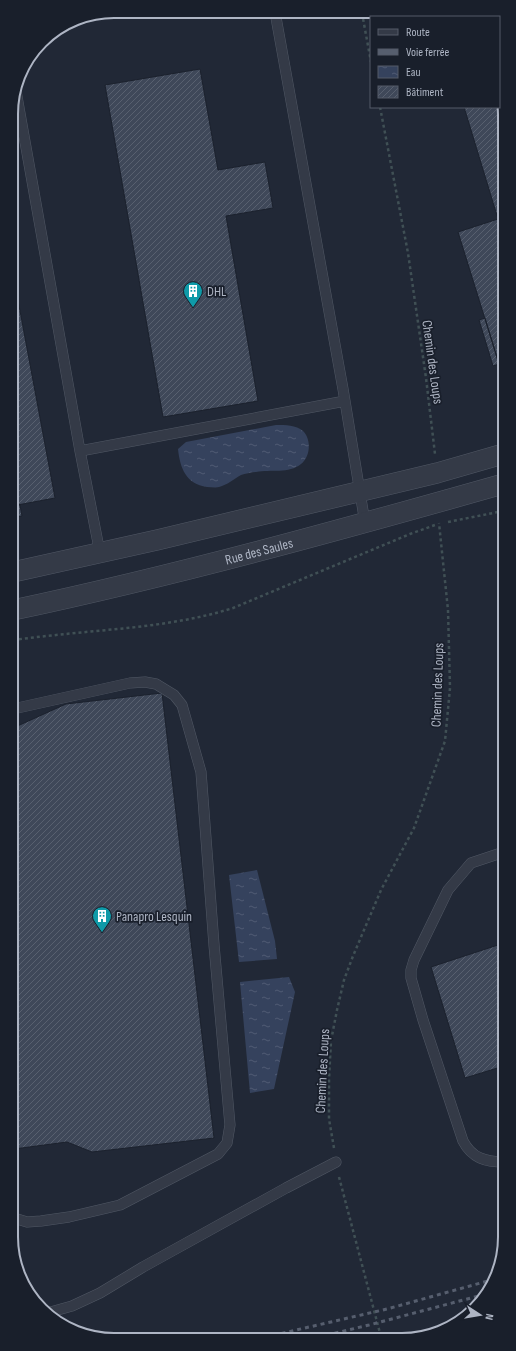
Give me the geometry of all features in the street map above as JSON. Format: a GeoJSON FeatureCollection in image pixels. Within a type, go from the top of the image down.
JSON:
{"type":"FeatureCollection","features":[{"type":"Feature","properties":{"kind":"street"},"geometry":{"type":"LineString","coordinates":[[18,571],[360,492],[437,473],[498,455]]}},
{"type":"Feature","properties":{"kind":"street","name":"Rue des Saules"},"geometry":{"type":"LineString","coordinates":[[18,609],[162,576],[365,523],[498,485]]}},
{"type":"Feature","properties":{"kind":"lane"},"geometry":{"type":"LineString","coordinates":[[276,18],[343,389],[365,523]]}},
{"type":"Feature","properties":{"kind":"lane"},"geometry":{"type":"LineString","coordinates":[[18,105],[80,451],[100,552]]}},
{"type":"Feature","properties":{"kind":"lane"},"geometry":{"type":"LineString","coordinates":[[80,451],[345,401]]}},
{"type":"Feature","properties":{"kind":"lane"},"geometry":{"type":"LineString","coordinates":[[18,707],[130,683],[145,682],[156,684],[166,689],[174,695],[182,705],[201,772],[214,945],[230,1125],[227,1143],[218,1154],[120,1204],[69,1217],[27,1222],[18,1219]]}},
{"type":"Feature","properties":{"kind":"lane"},"geometry":{"type":"LineString","coordinates":[[498,854],[471,863],[448,890],[414,960],[411,978],[423,1020],[463,1141],[468,1150],[477,1157],[498,1162]]}},
{"type":"Feature","properties":{"kind":"lane"},"geometry":{"type":"LineString","coordinates":[[54,1311],[72,1306],[100,1293],[143,1267],[336,1162]]}},
{"type":"Feature","properties":{"kind":"path"},"geometry":{"type":"LineString","coordinates":[[363,18],[370,57]]}},
{"type":"Feature","properties":{"kind":"path","name":"Chemin des Loups"},"geometry":{"type":"LineString","coordinates":[[380,108],[408,252],[426,378],[437,473]]}},
{"type":"Feature","properties":{"kind":"path","name":"Chemin des Loups"},"geometry":{"type":"LineString","coordinates":[[380,1333],[339,1179],[336,1162],[329,1119],[331,1041],[344,980],[353,956],[381,890],[414,828],[445,741],[450,688],[448,610],[439,524],[439,502]]}},
{"type":"Feature","properties":{"kind":"path"},"geometry":{"type":"LineString","coordinates":[[18,639],[149,626],[208,616],[233,608],[410,534],[439,524],[498,512]]}},
{"type":"Feature","properties":{"kind":"water"},"geometry":{"type":"Polygon","coordinates":[[[276,425],[294,426],[303,431],[308,439],[308,453],[304,461],[296,467],[285,470],[252,472],[241,475],[219,487],[207,487],[200,485],[189,479],[185,474],[180,463],[178,449],[186,442],[276,425]]]}},
{"type":"Feature","properties":{"kind":"water"},"geometry":{"type":"Polygon","coordinates":[[[257,870],[275,941],[277,959],[239,962],[229,875],[257,870]]]}},
{"type":"Feature","properties":{"kind":"water"},"geometry":{"type":"Polygon","coordinates":[[[289,977],[295,992],[274,1089],[250,1093],[240,982],[289,977]]]}},
{"type":"Feature","properties":{"kind":"building","name":"DHL"},"geometry":{"type":"Polygon","coordinates":[[[200,69],[218,170],[265,162],[273,208],[226,216],[258,401],[163,417],[105,85],[200,69]]]}},
{"type":"Feature","properties":{"kind":"building"},"geometry":{"type":"Polygon","coordinates":[[[464,108],[498,108],[498,219],[464,108]]]}},
{"type":"Feature","properties":{"kind":"building"},"geometry":{"type":"Polygon","coordinates":[[[498,219],[498,361],[458,232],[498,219]]]}},
{"type":"Feature","properties":{"kind":"building"},"geometry":{"type":"Polygon","coordinates":[[[18,300],[55,498],[18,505],[18,300]]]}},
{"type":"Feature","properties":{"kind":"building"},"geometry":{"type":"Polygon","coordinates":[[[485,318],[498,364],[493,366],[479,320],[485,318]]]}},
{"type":"Feature","properties":{"kind":"building"},"geometry":{"type":"Polygon","coordinates":[[[18,505],[20,505],[22,516],[18,517],[18,505]]]}},
{"type":"Feature","properties":{"kind":"building","name":"Panapro Lesquin"},"geometry":{"type":"Polygon","coordinates":[[[162,693],[214,1138],[92,1152],[67,1142],[18,1148],[18,726],[66,704],[162,693]]]}},
{"type":"Feature","properties":{"kind":"building"},"geometry":{"type":"Polygon","coordinates":[[[498,945],[498,1068],[465,1078],[431,967],[498,945]]]}},
{"type":"Feature","properties":{"kind":"railway"},"geometry":{"type":"LineString","coordinates":[[283,1333],[387,1309],[487,1281]]}},
{"type":"Feature","properties":{"kind":"railway"},"geometry":{"type":"LineString","coordinates":[[336,1333],[477,1296]]}},
{"type":"Feature","properties":{"kind":"place","name":"DHL"},"geometry":{"type":"Point","coordinates":[193,308]}},
{"type":"Feature","properties":{"kind":"place","name":"Panapro Lesquin"},"geometry":{"type":"Point","coordinates":[102,933]}}]}
